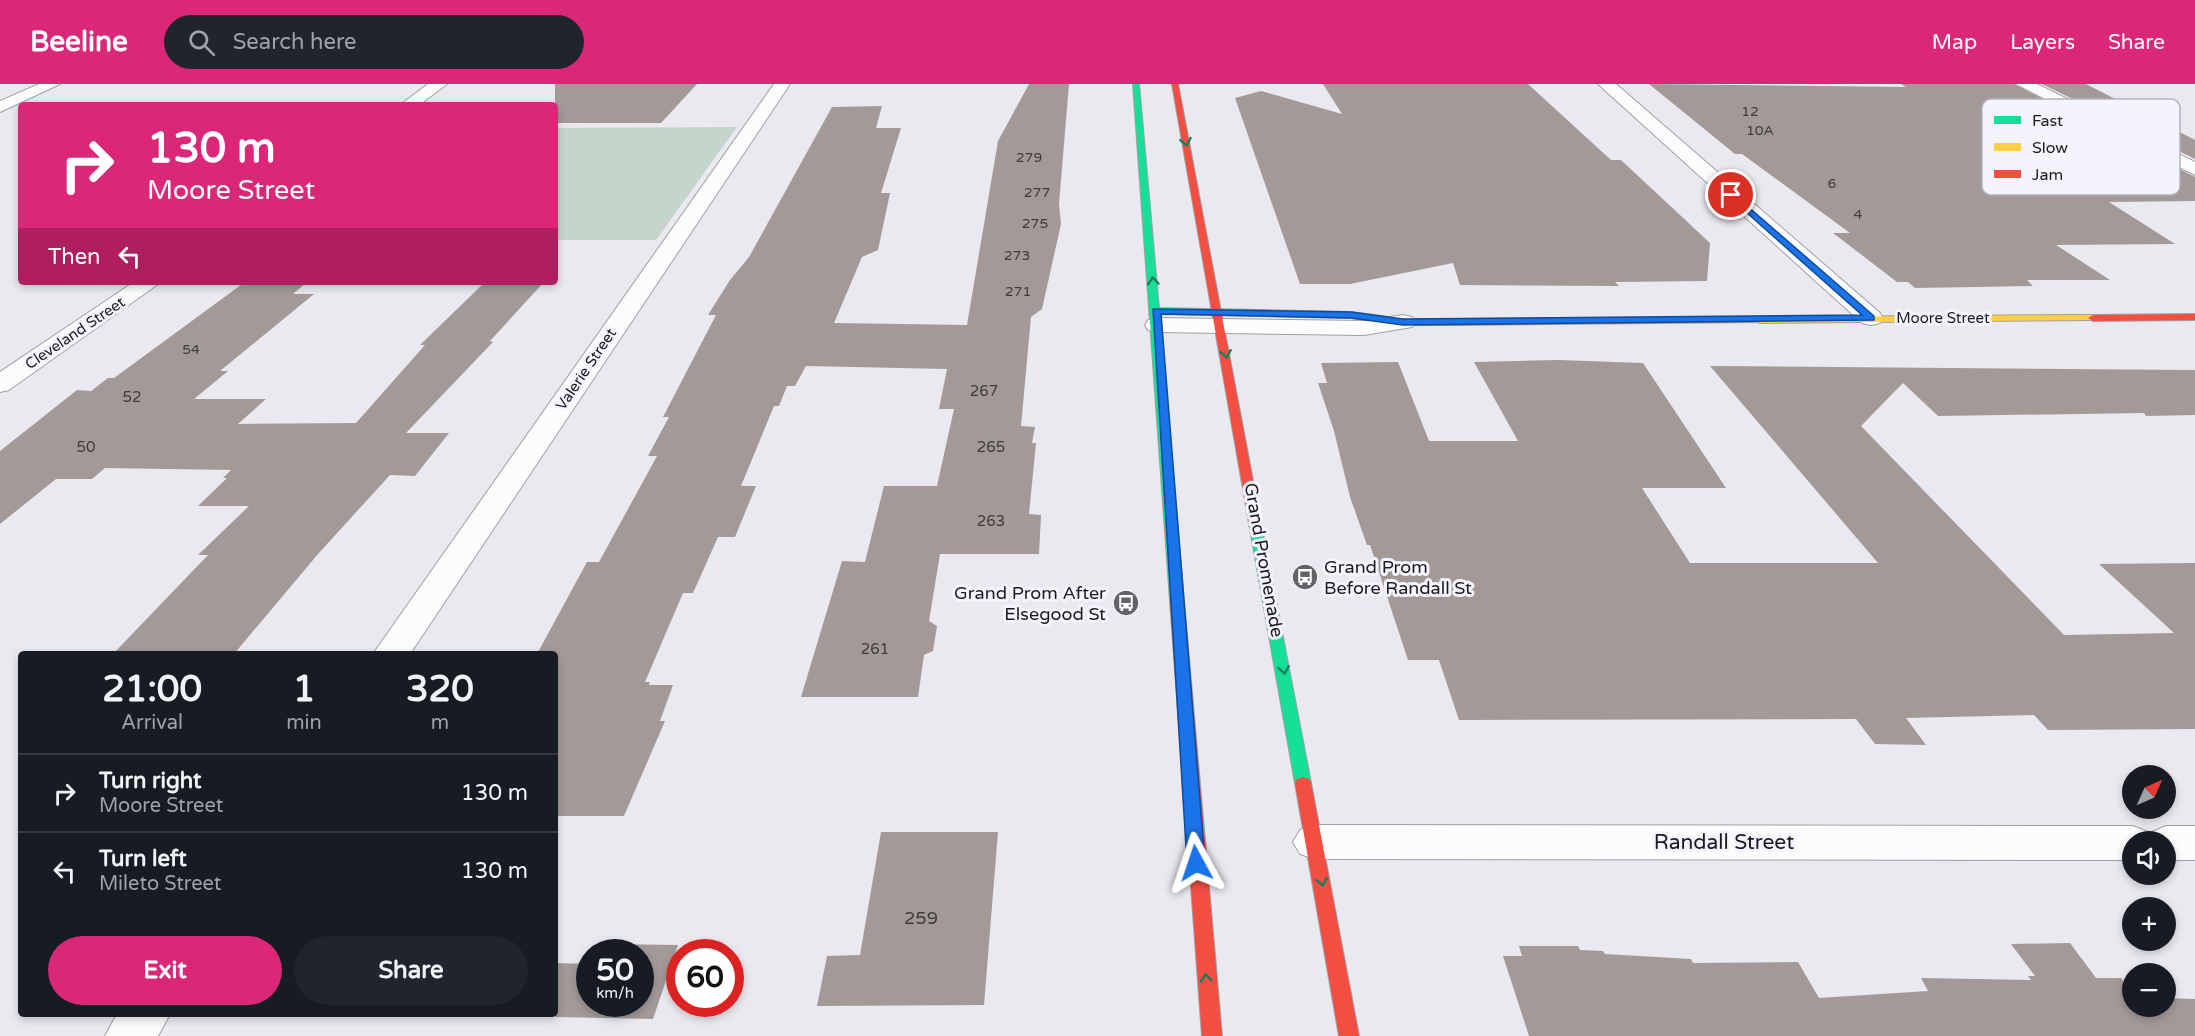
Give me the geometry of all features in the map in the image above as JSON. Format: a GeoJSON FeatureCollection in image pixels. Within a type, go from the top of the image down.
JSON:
{"type":"FeatureCollection","features":[{"type":"Feature","properties":{"kind":"main road"},"geometry":{"type":"LineString","coordinates":[[1136,84],[1157,318],[1194,842],[1212,1036]]}},
{"type":"Feature","properties":{"kind":"main road","name":"Grand Promenade"},"geometry":{"type":"LineString","coordinates":[[1175,84],[1220,320],[1349,1036]]}},
{"type":"Feature","properties":{"kind":"main road","name":"Moore Street"},"geometry":{"type":"LineString","coordinates":[[1403,322],[2195,317]]}},
{"type":"Feature","properties":{"kind":"street"},"geometry":{"type":"LineString","coordinates":[[0,106],[52,84]]}},
{"type":"Feature","properties":{"kind":"street"},"geometry":{"type":"LineString","coordinates":[[412,102],[439,84]]}},
{"type":"Feature","properties":{"kind":"street","name":"Valerie Street"},"geometry":{"type":"LineString","coordinates":[[393,651],[782,84]]}},
{"type":"Feature","properties":{"kind":"street"},"geometry":{"type":"LineString","coordinates":[[1606,84],[1871,318]]}},
{"type":"Feature","properties":{"kind":"street"},"geometry":{"type":"LineString","coordinates":[[2024,84],[2054,99]]}},
{"type":"Feature","properties":{"kind":"street"},"geometry":{"type":"LineString","coordinates":[[2180,162],[2195,169]]}},
{"type":"Feature","properties":{"kind":"street","name":"Cleveland Street"},"geometry":{"type":"LineString","coordinates":[[0,384],[145,285]]}},
{"type":"Feature","properties":{"kind":"street","name":"Moore Street"},"geometry":{"type":"LineString","coordinates":[[1157,318],[1364,328],[1403,322]]}},
{"type":"Feature","properties":{"kind":"street","name":"Randall Street"},"geometry":{"type":"LineString","coordinates":[[1315,842],[2122,843]]}},
{"type":"Feature","properties":{"kind":"street"},"geometry":{"type":"LineString","coordinates":[[2176,843],[2195,843]]}},
{"type":"Feature","properties":{"kind":"street"},"geometry":{"type":"LineString","coordinates":[[130,1036],[143,1017]]}},
{"type":"Feature","properties":{"kind":"green space"},"geometry":{"type":"Polygon","coordinates":[[[737,127],[656,240],[558,240],[558,128],[737,127]]]}},
{"type":"Feature","properties":{"kind":"building"},"geometry":{"type":"Polygon","coordinates":[[[555,84],[697,84],[661,123],[558,123],[558,102],[555,102],[555,84]]]}},
{"type":"Feature","properties":{"kind":"building"},"geometry":{"type":"Polygon","coordinates":[[[1029,84],[1069,84],[1059,204],[1061,224],[1042,309],[1031,317],[1021,426],[1035,427],[1032,443],[1036,443],[1029,514],[1041,515],[1039,554],[940,554],[929,621],[937,626],[933,651],[924,655],[918,697],[801,697],[842,561],[865,562],[884,486],[937,486],[954,409],[939,409],[947,369],[806,366],[795,386],[787,386],[779,406],[774,406],[741,486],[756,486],[735,537],[718,537],[693,593],[683,593],[645,682],[650,682],[649,685],[673,685],[660,721],[665,721],[624,816],[558,816],[558,651],[539,651],[587,562],[599,562],[657,456],[648,456],[669,417],[663,417],[716,315],[708,315],[730,280],[749,257],[832,107],[882,106],[876,128],[901,128],[881,193],[890,193],[878,250],[862,257],[834,323],[967,325],[998,141],[1029,84]]]}},
{"type":"Feature","properties":{"kind":"building"},"geometry":{"type":"Polygon","coordinates":[[[1323,84],[1528,84],[1611,160],[1621,160],[1710,243],[1707,281],[1615,282],[1619,286],[1460,285],[1453,263],[1350,284],[1300,284],[1235,98],[1261,91],[1342,114],[1323,84]]]}},
{"type":"Feature","properties":{"kind":"building"},"geometry":{"type":"Polygon","coordinates":[[[1649,84],[1906,87],[1901,84],[2014,84],[2043,99],[1982,99],[1982,195],[2180,195],[2180,169],[2195,177],[2195,201],[2109,202],[2175,244],[2056,245],[2110,280],[2027,280],[2033,286],[1915,288],[1908,282],[1897,282],[1833,233],[1850,233],[1742,154],[1735,154],[1649,84]]]}},
{"type":"Feature","properties":{"kind":"building"},"geometry":{"type":"Polygon","coordinates":[[[2042,84],[2086,84],[2115,99],[2073,99],[2042,84]]]}},
{"type":"Feature","properties":{"kind":"building"},"geometry":{"type":"Polygon","coordinates":[[[2180,132],[2195,140],[2195,159],[2180,152],[2180,132]]]}},
{"type":"Feature","properties":{"kind":"building"},"geometry":{"type":"Polygon","coordinates":[[[241,285],[304,285],[293,294],[314,294],[220,371],[228,371],[194,399],[266,399],[238,424],[356,423],[425,345],[420,345],[482,285],[541,285],[490,341],[493,342],[406,433],[449,433],[415,476],[390,475],[318,554],[237,651],[116,651],[208,555],[198,555],[249,506],[198,506],[227,478],[223,478],[231,470],[105,468],[92,479],[56,479],[0,524],[0,451],[77,390],[91,391],[108,378],[114,378],[241,285]]]}},
{"type":"Feature","properties":{"kind":"building"},"geometry":{"type":"Polygon","coordinates":[[[1559,360],[1643,363],[1726,488],[1642,488],[1690,563],[1878,563],[1710,366],[2195,370],[2195,415],[2146,416],[2144,413],[1938,416],[1903,383],[1861,426],[2064,635],[2174,633],[2099,564],[2195,563],[2195,729],[2048,730],[2034,715],[1906,718],[1926,745],[1875,744],[1856,719],[1459,720],[1439,660],[1408,660],[1370,545],[1367,545],[1350,497],[1334,431],[1318,383],[1327,383],[1321,363],[1398,362],[1429,441],[1518,441],[1474,362],[1559,360]]]}},
{"type":"Feature","properties":{"kind":"building"},"geometry":{"type":"Polygon","coordinates":[[[881,832],[998,832],[984,1005],[817,1006],[827,956],[860,955],[881,832]]]}},
{"type":"Feature","properties":{"kind":"building"},"geometry":{"type":"Polygon","coordinates":[[[2070,943],[2096,978],[2122,979],[2122,1017],[2176,1017],[2176,998],[2195,999],[2195,1036],[1529,1036],[1503,956],[1522,956],[1519,946],[1578,946],[1580,950],[1603,951],[1605,954],[1691,959],[1693,963],[1798,962],[1819,998],[1928,991],[1921,978],[2031,980],[2028,976],[2035,976],[2011,944],[2070,943]]]}},
{"type":"Feature","properties":{"kind":"building"},"geometry":{"type":"Polygon","coordinates":[[[654,945],[666,945],[666,981],[654,1016],[654,945]]]}},
{"type":"Feature","properties":{"kind":"building"},"geometry":{"type":"Polygon","coordinates":[[[558,963],[576,964],[576,1017],[654,1017],[653,1019],[555,1017],[558,1017],[558,963]]]}},
{"type":"Feature","properties":{"kind":"traffic: fast"},"geometry":{"type":"LineString","coordinates":[[1136,84],[1177,601]]}},
{"type":"Feature","properties":{"kind":"traffic: fast"},"geometry":{"type":"LineString","coordinates":[[1156,311],[1351,315],[1403,322],[1461,322]]}},
{"type":"Feature","properties":{"kind":"traffic: fast"},"geometry":{"type":"LineString","coordinates":[[1255,523],[1303,783]]}},
{"type":"Feature","properties":{"kind":"traffic: slow"},"geometry":{"type":"LineString","coordinates":[[1759,320],[2093,318]]}},
{"type":"Feature","properties":{"kind":"traffic: jam"},"geometry":{"type":"LineString","coordinates":[[1175,84],[1255,523]]}},
{"type":"Feature","properties":{"kind":"traffic: jam"},"geometry":{"type":"LineString","coordinates":[[2093,318],[2195,317]]}},
{"type":"Feature","properties":{"kind":"traffic: jam"},"geometry":{"type":"LineString","coordinates":[[1461,322],[1759,320]]}},
{"type":"Feature","properties":{"kind":"traffic: jam"},"geometry":{"type":"LineString","coordinates":[[1177,601],[1212,1036]]}},
{"type":"Feature","properties":{"kind":"traffic: jam"},"geometry":{"type":"LineString","coordinates":[[1303,783],[1349,1036]]}},
{"type":"Feature","properties":{"kind":"place","name":"Grand Prom Before Randall St"},"geometry":{"type":"Point","coordinates":[1305,577]}},
{"type":"Feature","properties":{"kind":"place","name":"Grand Prom After Elsegood St"},"geometry":{"type":"Point","coordinates":[1126,603]}},
{"type":"Feature","properties":{"kind":"route"},"geometry":{"type":"LineString","coordinates":[[1196,863],[1156,311],[1351,315],[1403,322],[1871,318],[1731,195]]}}]}
